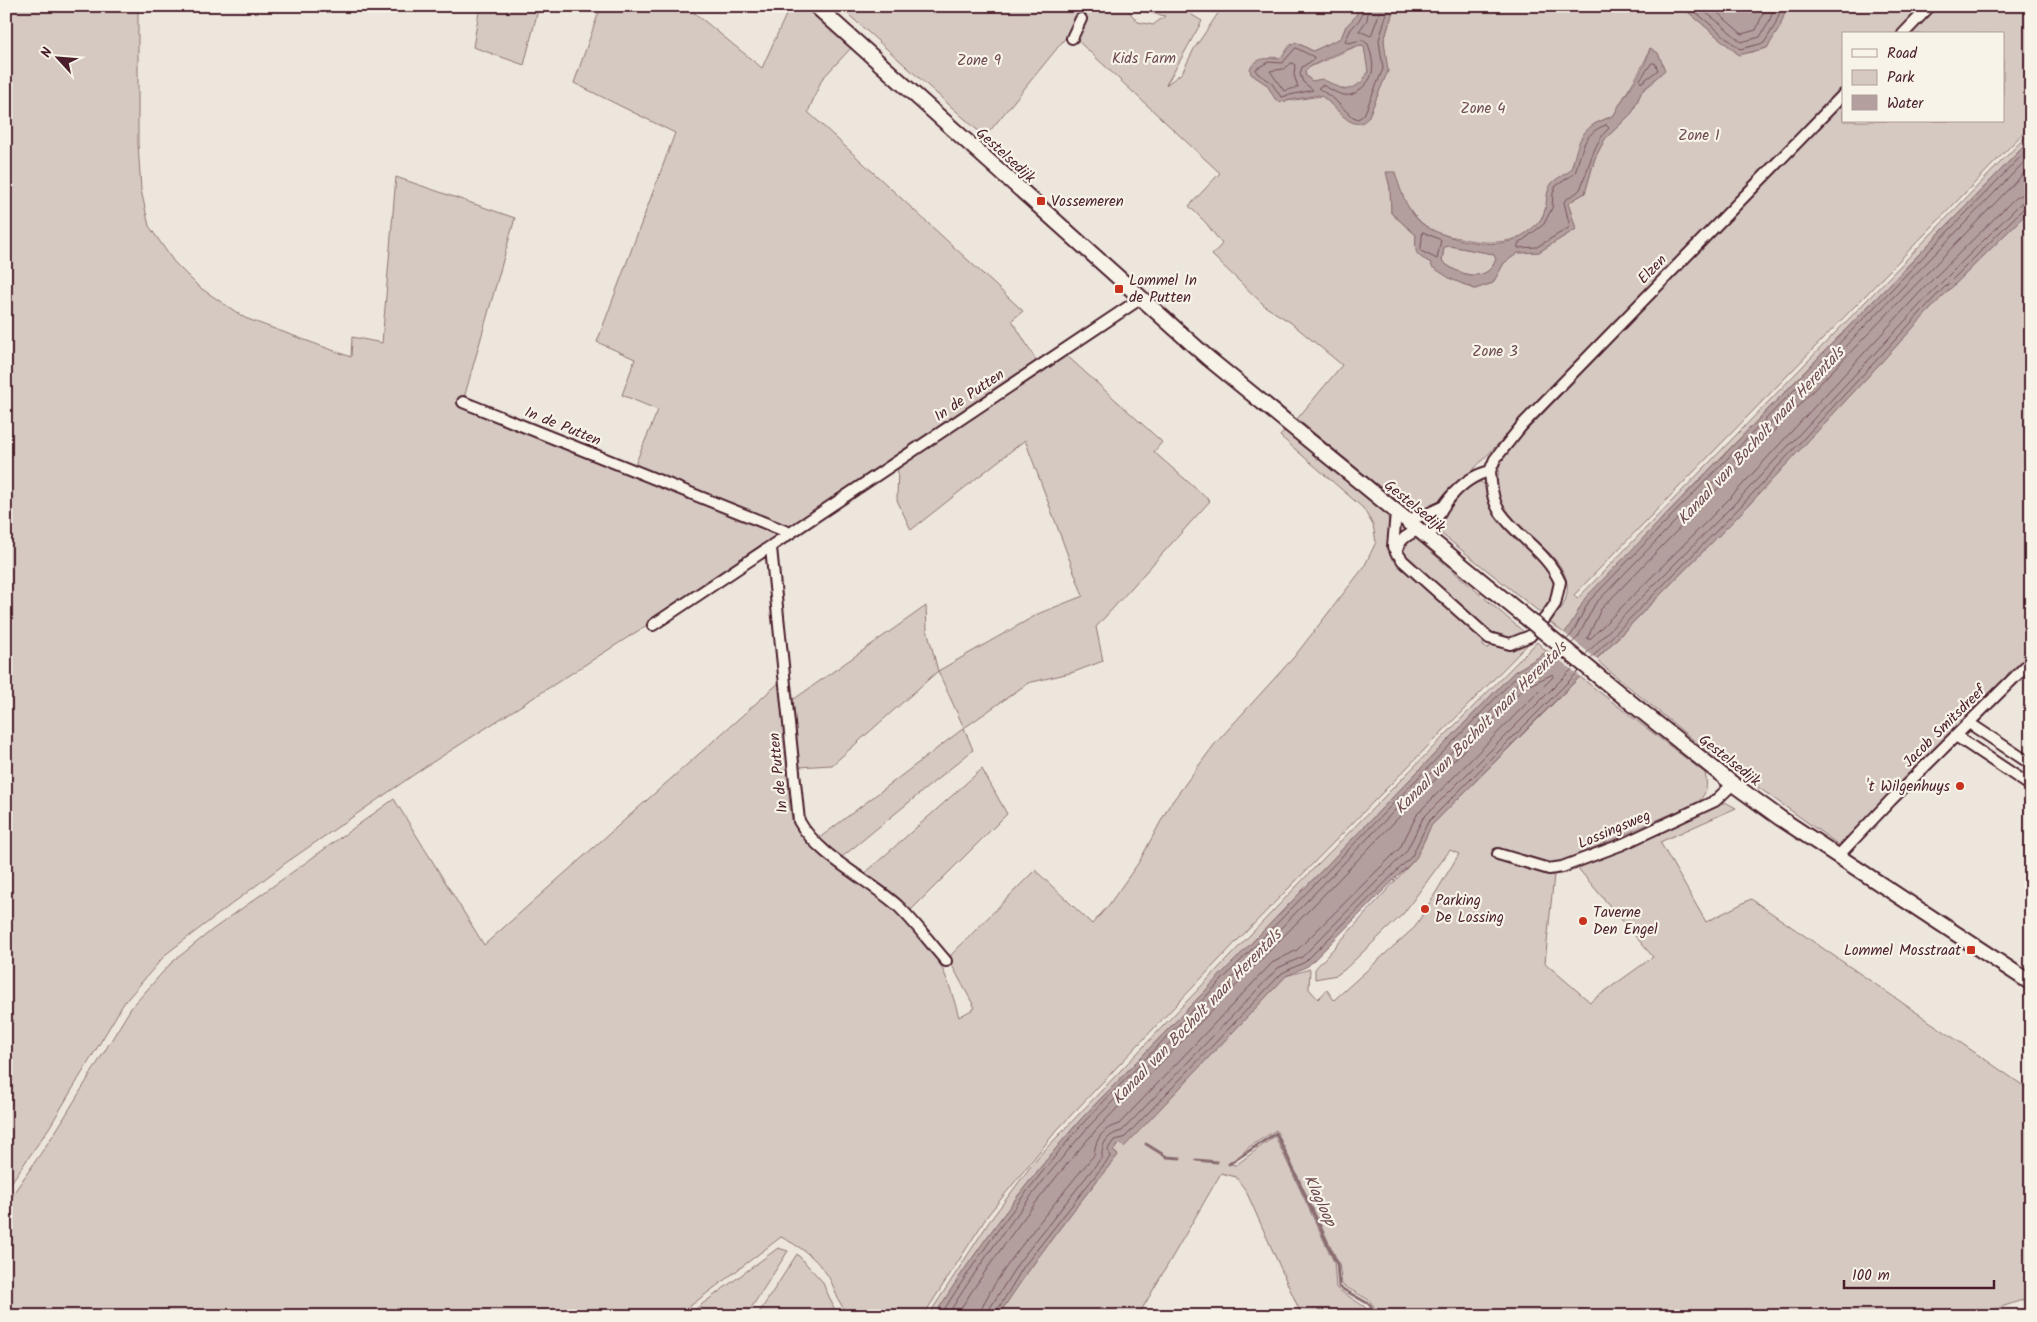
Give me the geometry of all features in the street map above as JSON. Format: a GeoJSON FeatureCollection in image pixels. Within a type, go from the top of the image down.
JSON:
{"type":"FeatureCollection","features":[{"type":"Feature","properties":{"kind":"main road","name":"Gestelsedijk"},"geometry":{"type":"LineString","coordinates":[[816,6],[1140,298],[1272,412],[1640,710],[1733,784],[1838,856],[2031,983]]}},
{"type":"Feature","properties":{"kind":"street"},"geometry":{"type":"LineString","coordinates":[[1905,32],[1930,6]]}},
{"type":"Feature","properties":{"kind":"street"},"geometry":{"type":"LineString","coordinates":[[1072,38],[1081,19]]}},
{"type":"Feature","properties":{"kind":"street","name":"Elzen"},"geometry":{"type":"LineString","coordinates":[[1490,471],[1495,459],[1517,430],[1842,96]]}},
{"type":"Feature","properties":{"kind":"street","name":"In de Putten"},"geometry":{"type":"LineString","coordinates":[[653,625],[771,548],[790,533],[1140,298]]}},
{"type":"Feature","properties":{"kind":"street","name":"In de Putten"},"geometry":{"type":"LineString","coordinates":[[463,402],[790,533]]}},
{"type":"Feature","properties":{"kind":"street"},"geometry":{"type":"LineString","coordinates":[[1430,540],[1434,521],[1443,507],[1477,474],[1490,471],[1492,491],[1500,511],[1547,559],[1560,582],[1555,604],[1530,636],[1510,644],[1489,638],[1396,553],[1392,542],[1400,516],[1425,515],[1443,507]]}},
{"type":"Feature","properties":{"kind":"street"},"geometry":{"type":"LineString","coordinates":[[1396,553],[1400,542],[1405,536],[1418,530]]}},
{"type":"Feature","properties":{"kind":"street","name":"In de Putten"},"geometry":{"type":"LineString","coordinates":[[771,548],[799,821],[805,832],[820,845],[897,905],[946,961]]}},
{"type":"Feature","properties":{"kind":"street","name":"Jacob Smitsdreef"},"geometry":{"type":"LineString","coordinates":[[1838,856],[2031,661]]}},
{"type":"Feature","properties":{"kind":"street"},"geometry":{"type":"LineString","coordinates":[[1969,724],[2031,764]]}},
{"type":"Feature","properties":{"kind":"street"},"geometry":{"type":"LineString","coordinates":[[1956,736],[2031,786]]}},
{"type":"Feature","properties":{"kind":"street","name":"Lossingsweg"},"geometry":{"type":"LineString","coordinates":[[1498,854],[1549,869],[1562,867],[1623,844],[1715,801],[1733,784]]}},
{"type":"Feature","properties":{"kind":"green space"},"geometry":{"type":"Polygon","coordinates":[[[6,6],[128,6],[138,8],[138,144],[141,190],[149,226],[174,262],[199,287],[245,318],[351,357],[352,337],[382,343],[396,177],[515,218],[464,398],[783,533],[705,588],[425,767],[287,862],[166,954],[124,1003],[49,1128],[6,1190],[6,6]]]}},
{"type":"Feature","properties":{"kind":"green space"},"geometry":{"type":"Polygon","coordinates":[[[480,6],[539,6],[524,65],[473,47],[480,6]]]}},
{"type":"Feature","properties":{"kind":"green space"},"geometry":{"type":"Polygon","coordinates":[[[601,6],[686,6],[762,68],[790,6],[807,6],[852,47],[822,79],[808,112],[1023,311],[1012,320],[1039,365],[794,528],[783,527],[634,467],[658,410],[622,395],[635,359],[597,342],[675,133],[574,83],[601,6]]]}},
{"type":"Feature","properties":{"kind":"green space"},"geometry":{"type":"Polygon","coordinates":[[[839,6],[1124,6],[1138,22],[1153,25],[1165,16],[1147,12],[1139,6],[1196,6],[1192,15],[1202,21],[1166,85],[1182,73],[1194,49],[1223,6],[1358,6],[1356,16],[1346,26],[1341,38],[1313,51],[1298,43],[1290,45],[1281,58],[1271,57],[1250,71],[1267,85],[1280,102],[1322,96],[1340,113],[1368,118],[1383,82],[1384,40],[1395,6],[1681,6],[1739,55],[1767,48],[1780,27],[1787,6],[1922,6],[1897,32],[1842,32],[1842,88],[1441,502],[1418,512],[1391,496],[1297,419],[1342,365],[1290,322],[1266,307],[1212,255],[1222,244],[1206,223],[1189,206],[1220,173],[1077,40],[1067,36],[985,137],[839,6]],[[1650,48],[1643,65],[1614,115],[1594,124],[1574,159],[1571,170],[1548,192],[1545,209],[1539,222],[1530,231],[1518,238],[1505,241],[1475,241],[1435,231],[1427,227],[1415,216],[1387,173],[1391,213],[1416,235],[1416,249],[1423,258],[1432,263],[1433,267],[1451,279],[1475,289],[1493,283],[1504,263],[1518,253],[1539,252],[1576,229],[1568,203],[1585,193],[1595,158],[1605,139],[1632,113],[1642,91],[1654,82],[1660,61],[1658,53],[1650,48]]]}},
{"type":"Feature","properties":{"kind":"green space"},"geometry":{"type":"Polygon","coordinates":[[[1936,6],[2031,6],[2031,125],[1574,595],[1577,599],[2031,131],[2031,139],[1664,516],[1565,634],[1549,621],[1562,607],[1567,592],[1566,578],[1559,565],[1549,553],[1514,521],[1501,504],[1497,483],[1503,455],[1842,103],[1842,122],[2004,122],[2004,32],[1911,32],[1936,6]]]}},
{"type":"Feature","properties":{"kind":"green space"},"geometry":{"type":"Polygon","coordinates":[[[1359,45],[1364,46],[1368,68],[1367,74],[1362,82],[1351,90],[1342,89],[1320,80],[1312,81],[1306,76],[1305,72],[1310,67],[1359,45]]]}},
{"type":"Feature","properties":{"kind":"green space"},"geometry":{"type":"Polygon","coordinates":[[[2031,209],[2031,652],[1839,845],[1702,747],[1596,660],[1744,510],[1939,300],[2031,209]]]}},
{"type":"Feature","properties":{"kind":"green space"},"geometry":{"type":"Polygon","coordinates":[[[1450,246],[1493,254],[1496,259],[1492,267],[1486,272],[1479,275],[1464,273],[1442,261],[1444,247],[1450,246]]]}},
{"type":"Feature","properties":{"kind":"green space"},"geometry":{"type":"Polygon","coordinates":[[[1065,354],[1162,442],[1154,452],[1210,501],[1096,627],[1103,661],[1074,672],[1028,683],[964,728],[938,671],[1040,613],[1083,596],[1025,440],[911,530],[897,500],[898,465],[1065,354]]]}},
{"type":"Feature","properties":{"kind":"green space"},"geometry":{"type":"Polygon","coordinates":[[[1285,430],[1387,513],[1389,547],[1393,557],[1484,638],[1483,646],[1487,648],[1494,645],[1509,649],[1532,640],[1237,941],[1057,1130],[988,1215],[923,1316],[851,1316],[842,1306],[829,1278],[816,1261],[806,1252],[781,1237],[677,1316],[9,1316],[6,1310],[6,1209],[15,1191],[56,1131],[131,1008],[170,964],[212,930],[394,799],[484,945],[781,681],[790,808],[793,823],[801,835],[877,894],[913,928],[941,966],[959,1017],[975,1008],[948,958],[1035,870],[1092,924],[1108,906],[1139,862],[1169,806],[1214,745],[1294,657],[1364,567],[1376,542],[1373,525],[1363,508],[1280,436],[1285,430]]]}},
{"type":"Feature","properties":{"kind":"green space"},"geometry":{"type":"Polygon","coordinates":[[[1473,482],[1481,482],[1487,486],[1493,509],[1500,519],[1534,550],[1544,561],[1551,573],[1555,586],[1553,599],[1542,614],[1439,532],[1439,525],[1445,511],[1473,482]]]}},
{"type":"Feature","properties":{"kind":"green space"},"geometry":{"type":"Polygon","coordinates":[[[1415,538],[1525,633],[1505,640],[1495,635],[1405,557],[1402,549],[1407,539],[1415,538]]]}},
{"type":"Feature","properties":{"kind":"green space"},"geometry":{"type":"Polygon","coordinates":[[[926,606],[927,629],[938,671],[832,765],[798,767],[790,702],[926,606]]]}},
{"type":"Feature","properties":{"kind":"green space"},"geometry":{"type":"Polygon","coordinates":[[[1537,642],[1547,652],[1514,672],[1081,1119],[1004,1214],[934,1316],[928,1316],[989,1222],[1037,1158],[1317,865],[1537,642]]]}},
{"type":"Feature","properties":{"kind":"green space"},"geometry":{"type":"Polygon","coordinates":[[[1580,677],[1705,773],[1706,786],[1703,796],[1698,802],[1555,865],[1545,963],[1590,1002],[1653,957],[1576,866],[1655,835],[1725,802],[1736,808],[1660,842],[1706,922],[1751,899],[2031,1091],[2031,1297],[1975,1316],[1381,1316],[1369,1300],[1342,1285],[1339,1264],[1276,1130],[1249,1147],[1231,1164],[1236,1165],[1275,1136],[1334,1262],[1336,1288],[1365,1307],[1372,1316],[1302,1316],[1246,1191],[1236,1177],[1221,1173],[1138,1316],[998,1316],[1026,1274],[1118,1155],[1113,1151],[1119,1143],[1124,1146],[1286,976],[1310,969],[1309,989],[1318,999],[1327,990],[1334,1000],[1415,927],[1459,854],[1450,850],[1403,914],[1344,970],[1337,975],[1315,979],[1315,969],[1416,858],[1431,826],[1580,677]]]}},
{"type":"Feature","properties":{"kind":"green space"},"geometry":{"type":"Polygon","coordinates":[[[964,728],[973,750],[842,857],[818,839],[964,728]]]}},
{"type":"Feature","properties":{"kind":"green space"},"geometry":{"type":"Polygon","coordinates":[[[982,769],[1007,814],[910,911],[864,874],[982,769]]]}},
{"type":"Feature","properties":{"kind":"green space"},"geometry":{"type":"Polygon","coordinates":[[[778,1248],[788,1251],[746,1316],[686,1316],[778,1248]]]}},
{"type":"Feature","properties":{"kind":"green space"},"geometry":{"type":"Polygon","coordinates":[[[797,1254],[822,1281],[835,1310],[841,1316],[757,1316],[797,1254]]]}},
{"type":"Feature","properties":{"kind":"water"},"geometry":{"type":"Polygon","coordinates":[[[1358,6],[1395,6],[1384,40],[1388,71],[1368,118],[1362,123],[1349,121],[1325,98],[1319,95],[1280,102],[1275,99],[1267,85],[1251,74],[1250,69],[1256,62],[1259,60],[1279,59],[1295,42],[1313,51],[1341,38],[1346,26],[1356,16],[1358,6]],[[1364,46],[1350,48],[1323,60],[1305,71],[1306,76],[1312,81],[1322,79],[1345,90],[1356,86],[1362,82],[1368,72],[1364,46]]]}},
{"type":"Feature","properties":{"kind":"water"},"geometry":{"type":"Polygon","coordinates":[[[1681,6],[1787,6],[1780,27],[1767,48],[1739,55],[1681,6]]]}},
{"type":"Feature","properties":{"kind":"water"},"geometry":{"type":"Polygon","coordinates":[[[1650,48],[1658,53],[1665,70],[1642,91],[1632,113],[1605,139],[1595,158],[1585,193],[1568,203],[1576,229],[1539,252],[1518,253],[1504,263],[1493,283],[1475,289],[1451,279],[1432,267],[1431,263],[1421,258],[1416,250],[1416,235],[1391,213],[1390,188],[1386,172],[1395,172],[1413,215],[1434,231],[1456,239],[1480,243],[1500,243],[1516,239],[1539,222],[1544,212],[1549,187],[1554,181],[1571,170],[1580,139],[1593,125],[1614,115],[1644,66],[1650,48]],[[1450,246],[1444,247],[1442,261],[1455,270],[1471,275],[1479,275],[1492,267],[1496,259],[1493,254],[1450,246]]]}},
{"type":"Feature","properties":{"kind":"water","name":"Kanaal van Bocholt naar Herentals"},"geometry":{"type":"Polygon","coordinates":[[[2031,139],[2031,209],[1939,300],[1744,510],[1431,826],[1416,858],[1308,966],[1286,976],[1124,1147],[1119,1143],[1113,1151],[1118,1155],[1026,1274],[998,1316],[934,1316],[1004,1214],[1081,1119],[1514,672],[1557,642],[1571,624],[1585,598],[2031,139]]]}},
{"type":"Feature","properties":{"kind":"pier"},"geometry":{"type":"Polygon","coordinates":[[[1563,632],[1599,661],[1582,678],[1546,649],[1563,632]]]}},
{"type":"Feature","properties":{"kind":"waterway","name":"Klagloop"},"geometry":{"type":"LineString","coordinates":[[1229,1164],[1276,1133],[1337,1264],[1339,1287],[1369,1304],[1378,1316]]}},
{"type":"Feature","properties":{"kind":"waterway","name":"Klagloop"},"geometry":{"type":"LineString","coordinates":[[1146,1144],[1167,1157],[1180,1158]]}},
{"type":"Feature","properties":{"kind":"waterway","name":"Klagloop"},"geometry":{"type":"LineString","coordinates":[[1196,1160],[1217,1162]]}},
{"type":"Feature","properties":{"kind":"place","name":"Vossemeren"},"geometry":{"type":"Point","coordinates":[1041,201]}},
{"type":"Feature","properties":{"kind":"place","name":"Lommel In de Putten"},"geometry":{"type":"Point","coordinates":[1119,289]}},
{"type":"Feature","properties":{"kind":"place","name":"'t Wilgenhuys"},"geometry":{"type":"Point","coordinates":[1960,786]}},
{"type":"Feature","properties":{"kind":"place","name":"Parking De Lossing"},"geometry":{"type":"Point","coordinates":[1425,909]}},
{"type":"Feature","properties":{"kind":"place","name":"Taverne Den Engel"},"geometry":{"type":"Point","coordinates":[1583,921]}},
{"type":"Feature","properties":{"kind":"place","name":"Lommel Mosstraat"},"geometry":{"type":"Point","coordinates":[1971,950]}},
{"type":"Feature","properties":{"kind":"park label","name":"Kids Farm"},"geometry":{"type":"Point","coordinates":[1144,58]}},
{"type":"Feature","properties":{"kind":"park label","name":"Zone 9"},"geometry":{"type":"Point","coordinates":[979,60]}},
{"type":"Feature","properties":{"kind":"park label","name":"Zone 4"},"geometry":{"type":"Point","coordinates":[1483,108]}},
{"type":"Feature","properties":{"kind":"park label","name":"Zone 1"},"geometry":{"type":"Point","coordinates":[1699,135]}},
{"type":"Feature","properties":{"kind":"park label","name":"Zone 3"},"geometry":{"type":"Point","coordinates":[1495,351]}}]}
